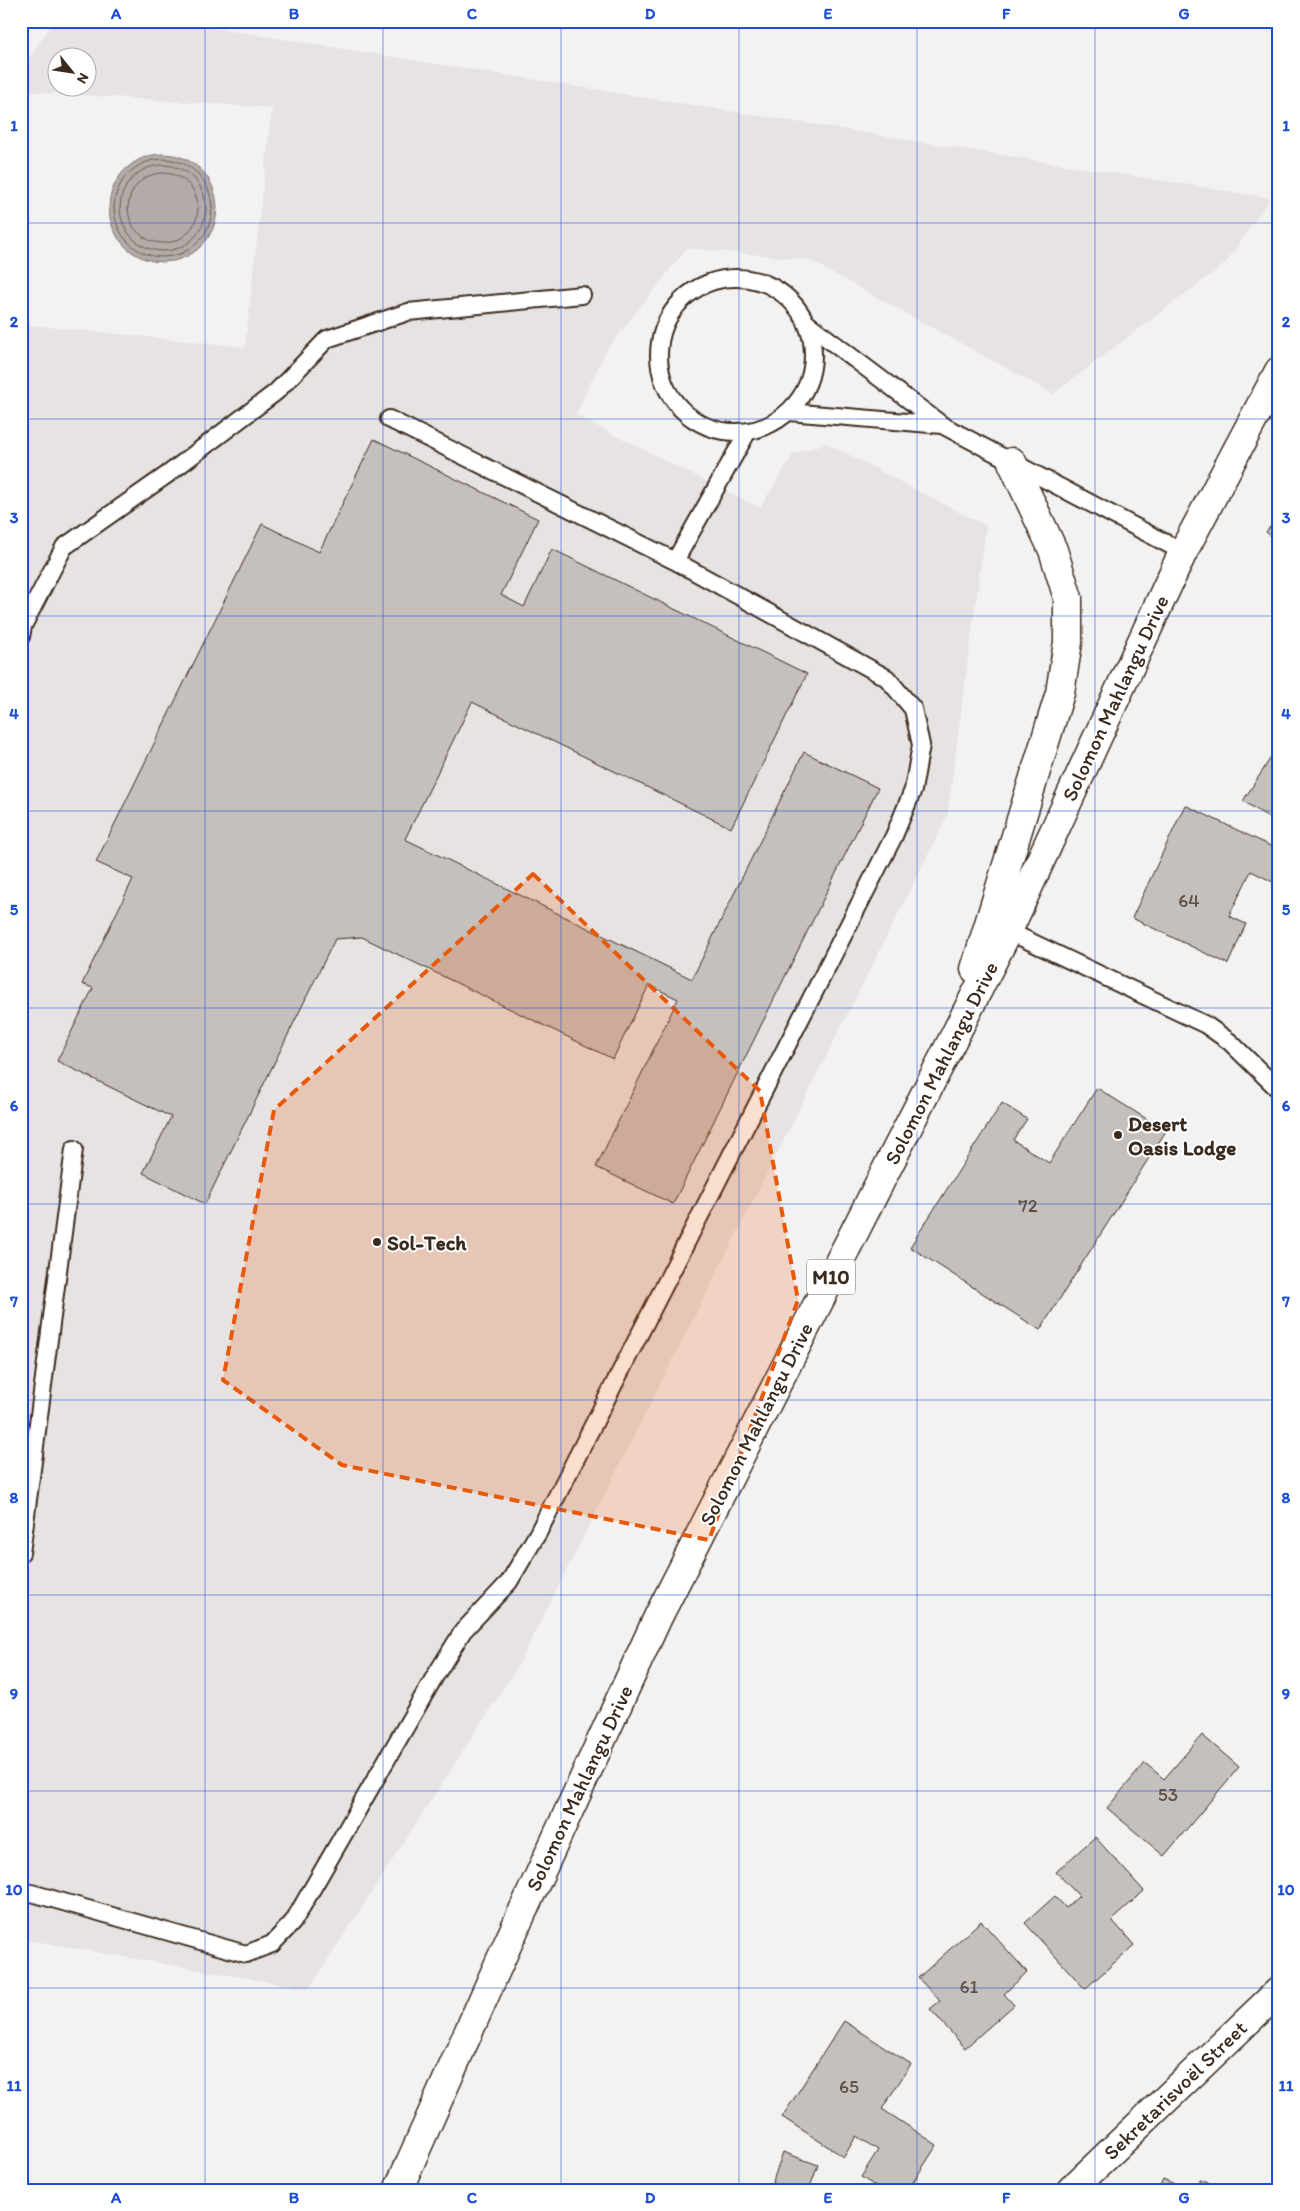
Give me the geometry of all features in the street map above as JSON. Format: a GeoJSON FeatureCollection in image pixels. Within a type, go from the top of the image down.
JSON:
{"type":"FeatureCollection","features":[{"type":"Feature","properties":{"kind":"main road","name":"Solomon Mahlangu Drive"},"geometry":{"type":"LineString","coordinates":[[398,2190],[509,1941],[658,1617],[1008,931],[1183,552],[1279,371]]}},
{"type":"Feature","properties":{"kind":"main road"},"geometry":{"type":"LineString","coordinates":[[954,1037],[1060,693],[1068,642],[1068,598],[1052,550],[1012,462]]}},
{"type":"Feature","properties":{"kind":"main road","name":"Sekretarisvoël Street"},"geometry":{"type":"LineString","coordinates":[[1071,2190],[1279,1991]]}},
{"type":"Feature","properties":{"kind":"lane"},"geometry":{"type":"LineString","coordinates":[[755,279],[777,289],[796,304],[808,324],[814,347],[812,371],[804,393],[789,412],[769,425],[748,431],[726,432],[705,426],[687,415],[673,399],[663,380],[659,358],[661,336],[669,317],[681,301],[697,288],[715,280],[755,279]]}},
{"type":"Feature","properties":{"kind":"lane"},"geometry":{"type":"LineString","coordinates":[[21,637],[22,626],[64,548],[168,474],[276,392],[327,338],[408,312],[582,295]]}},
{"type":"Feature","properties":{"kind":"lane"},"geometry":{"type":"LineString","coordinates":[[808,324],[942,425],[1183,552]]}},
{"type":"Feature","properties":{"kind":"lane"},"geometry":{"type":"LineString","coordinates":[[789,412],[942,425]]}},
{"type":"Feature","properties":{"kind":"lane"},"geometry":{"type":"LineString","coordinates":[[21,1890],[246,1954],[272,1944],[293,1922],[463,1631],[509,1582],[538,1533],[894,836],[913,790],[921,745],[913,709],[887,678],[675,561],[389,419]]}},
{"type":"Feature","properties":{"kind":"lane"},"geometry":{"type":"LineString","coordinates":[[675,561],[748,431]]}},
{"type":"Feature","properties":{"kind":"lane"},"geometry":{"type":"LineString","coordinates":[[1008,931],[1206,1026],[1230,1042],[1279,1090]]}},
{"type":"Feature","properties":{"kind":"lane"},"geometry":{"type":"LineString","coordinates":[[21,1553],[74,1149]]}},
{"type":"Feature","properties":{"kind":"highlighted area"},"geometry":{"type":"Polygon","coordinates":[[[533,874],[760,1091],[798,1300],[709,1540],[342,1465],[223,1380],[274,1110],[533,874]]]}},
{"type":"Feature","properties":{"kind":"shaded area","name":"Sol-Tech"},"geometry":{"type":"Polygon","coordinates":[[[54,21],[170,21],[1270,198],[1226,263],[1053,394],[809,260],[687,248],[607,349],[575,415],[760,508],[793,454],[826,443],[986,526],[947,817],[518,1666],[309,1989],[21,1939],[21,324],[245,347],[272,108],[98,96],[98,48],[48,48],[48,93],[21,91],[21,70],[54,21]]]}},
{"type":"Feature","properties":{"kind":"water"},"geometry":{"type":"Polygon","coordinates":[[[163,154],[184,158],[201,170],[213,187],[217,208],[213,229],[201,246],[184,258],[163,262],[142,258],[125,246],[113,229],[109,208],[113,187],[125,170],[142,158],[163,154]]]}},
{"type":"Feature","properties":{"kind":"building"},"geometry":{"type":"Polygon","coordinates":[[[374,439],[538,519],[501,595],[524,607],[552,549],[807,674],[731,828],[472,702],[405,839],[692,979],[804,752],[878,788],[673,1204],[596,1167],[678,999],[649,985],[613,1059],[362,937],[335,939],[205,1204],[143,1173],[171,1117],[57,1061],[93,988],[82,984],[133,879],[96,862],[262,524],[319,552],[374,439]]]}},
{"type":"Feature","properties":{"kind":"building"},"geometry":{"type":"Polygon","coordinates":[[[1279,516],[1279,543],[1266,532],[1279,516]]]}},
{"type":"Feature","properties":{"kind":"building"},"geometry":{"type":"Polygon","coordinates":[[[1279,745],[1279,824],[1243,801],[1279,745]]]}},
{"type":"Feature","properties":{"kind":"building"},"geometry":{"type":"Polygon","coordinates":[[[1185,805],[1279,850],[1279,885],[1251,871],[1229,916],[1246,924],[1228,964],[1132,918],[1185,805]]]}},
{"type":"Feature","properties":{"kind":"building"},"geometry":{"type":"Polygon","coordinates":[[[1097,1088],[1166,1131],[1040,1330],[910,1247],[1002,1103],[1027,1119],[1013,1140],[1049,1163],[1097,1088]]]}},
{"type":"Feature","properties":{"kind":"building"},"geometry":{"type":"Polygon","coordinates":[[[1202,1735],[1239,1767],[1164,1856],[1107,1808],[1145,1763],[1164,1779],[1202,1735]]]}},
{"type":"Feature","properties":{"kind":"building"},"geometry":{"type":"Polygon","coordinates":[[[1279,1748],[1279,1762],[1272,1755],[1279,1748]]]}},
{"type":"Feature","properties":{"kind":"building"},"geometry":{"type":"Polygon","coordinates":[[[1095,1837],[1144,1891],[1112,1920],[1134,1945],[1085,1989],[1025,1923],[1055,1896],[1066,1908],[1079,1896],[1056,1872],[1095,1837]]]}},
{"type":"Feature","properties":{"kind":"building"},"geometry":{"type":"Polygon","coordinates":[[[981,1921],[1027,1972],[1004,1994],[1014,2005],[965,2048],[930,2009],[940,2001],[918,1978],[981,1921]]]}},
{"type":"Feature","properties":{"kind":"building"},"geometry":{"type":"Polygon","coordinates":[[[844,2021],[911,2064],[882,2109],[937,2145],[908,2190],[881,2190],[861,2177],[878,2150],[856,2136],[844,2157],[782,2117],[844,2021]]]}},
{"type":"Feature","properties":{"kind":"building"},"geometry":{"type":"Polygon","coordinates":[[[783,2152],[818,2165],[809,2190],[770,2190],[783,2152]]]}},
{"type":"Feature","properties":{"kind":"building"},"geometry":{"type":"Polygon","coordinates":[[[1163,2179],[1189,2190],[1158,2190],[1163,2179]]]}},
{"type":"Feature","properties":{"kind":"building"},"geometry":{"type":"Polygon","coordinates":[[[1200,2179],[1226,2190],[1195,2190],[1200,2179]]]}},
{"type":"Feature","properties":{"kind":"place","name":"Desert Oasis Lodge"},"geometry":{"type":"Point","coordinates":[1118,1135]}},
{"type":"Feature","properties":{"kind":"place","name":"Sol-Tech"},"geometry":{"type":"Point","coordinates":[377,1242]}}]}
